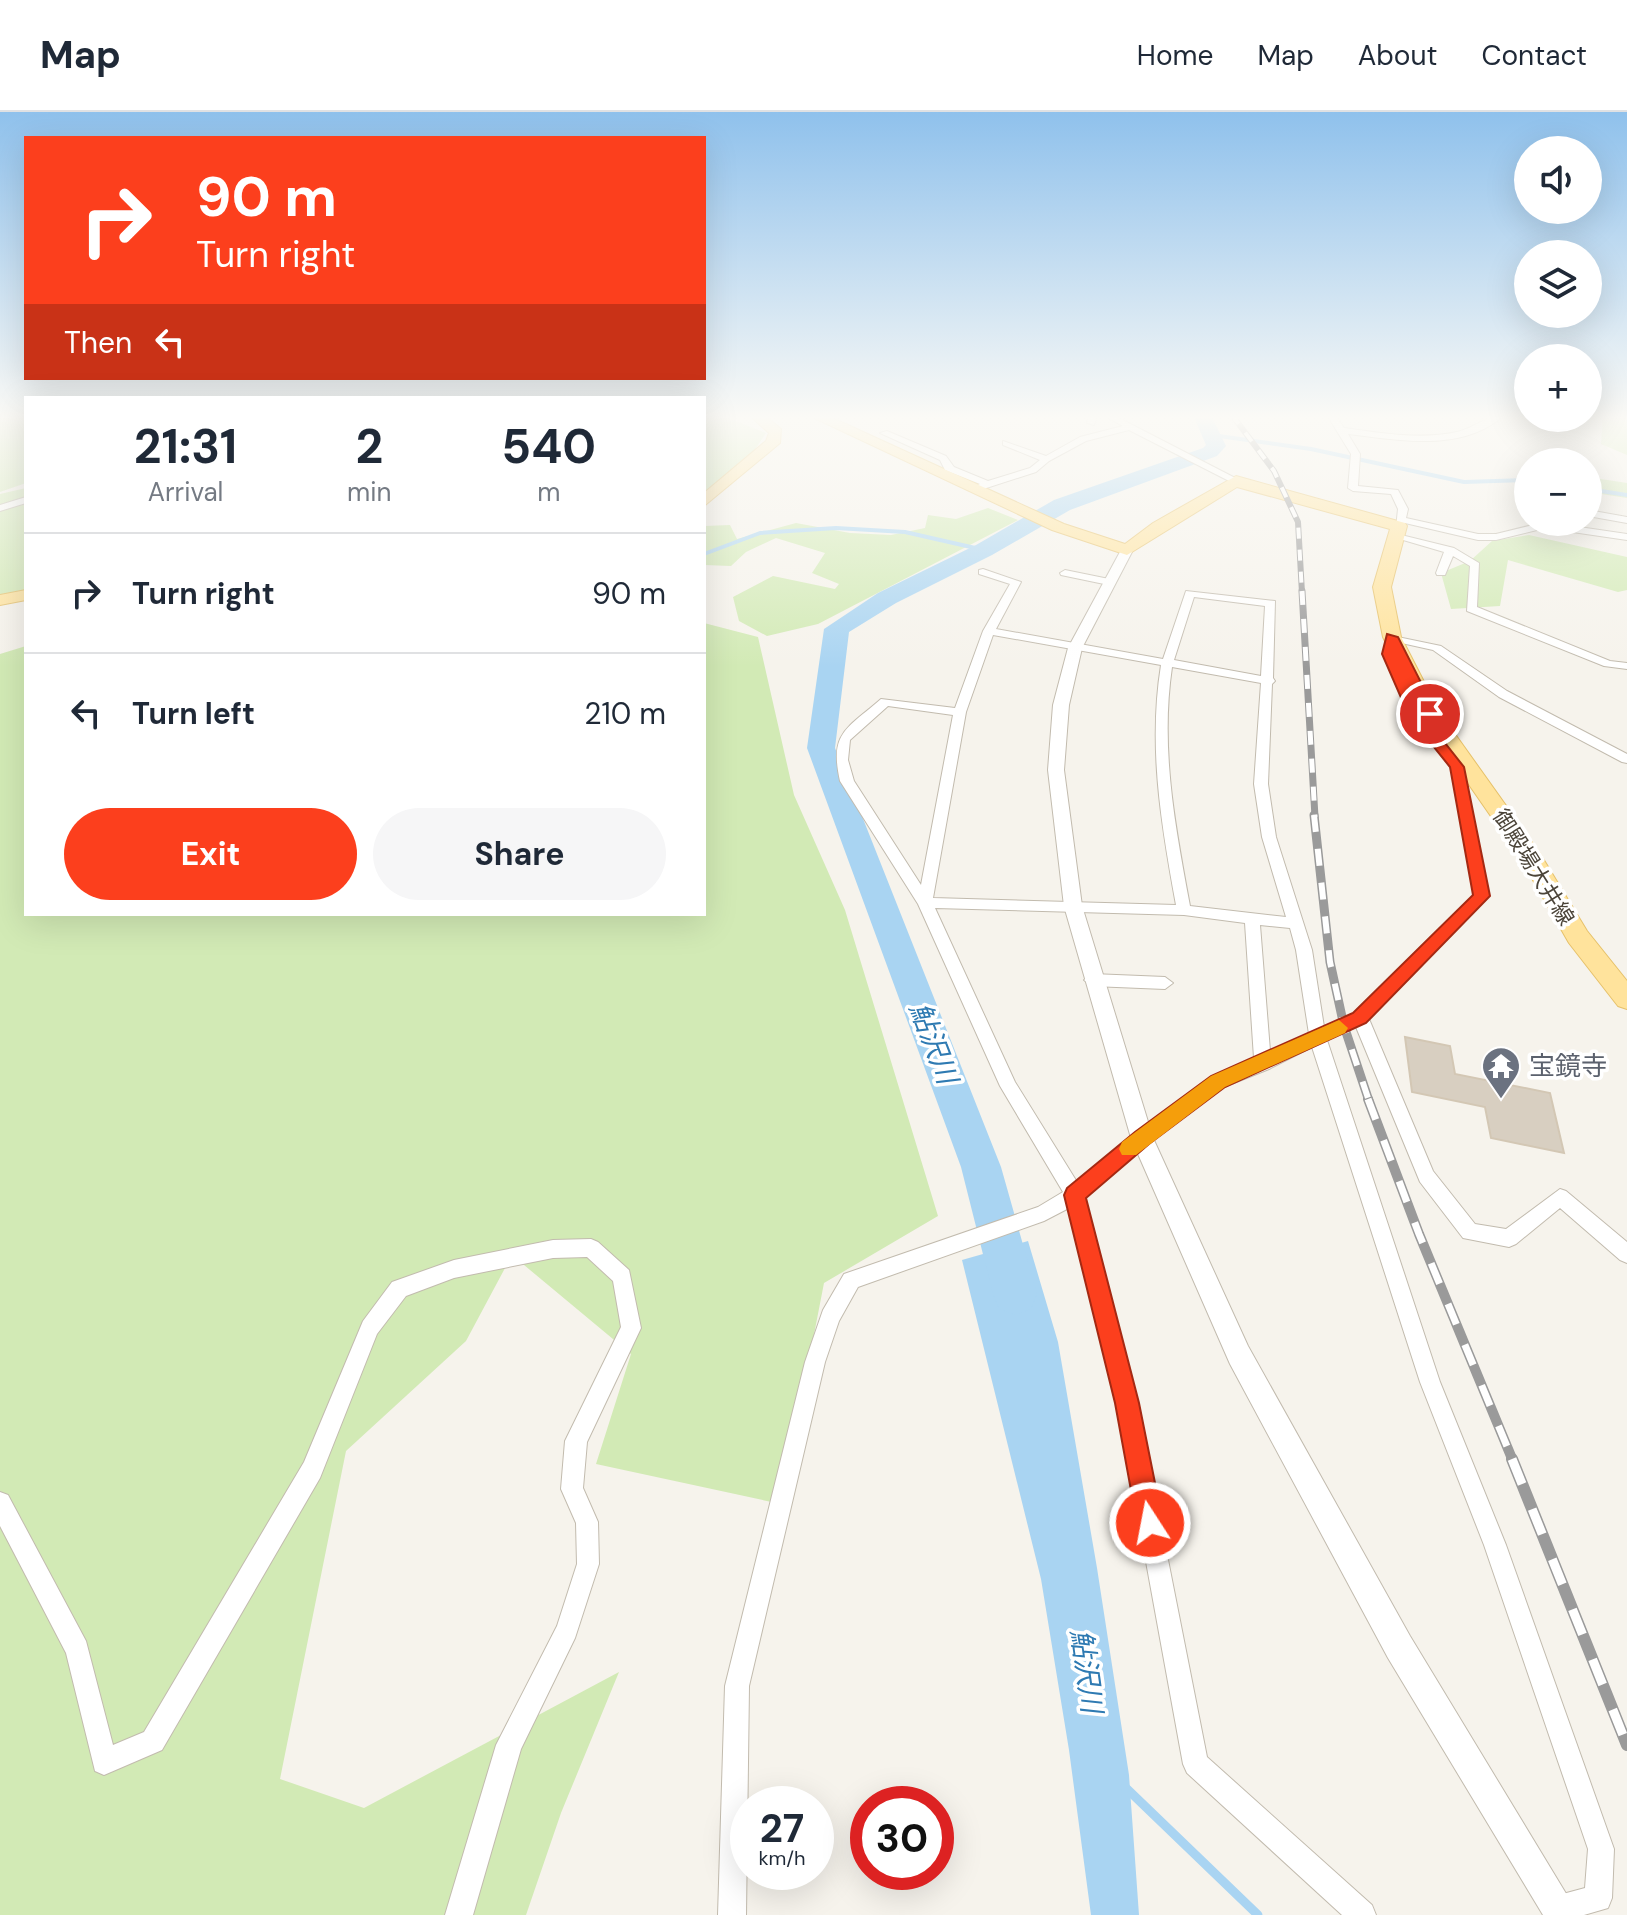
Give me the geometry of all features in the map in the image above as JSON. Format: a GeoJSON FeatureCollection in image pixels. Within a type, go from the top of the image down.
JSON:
{"type":"FeatureCollection","features":[{"type":"Feature","properties":{"kind":"main road"},"geometry":{"type":"LineString","coordinates":[[1004,499],[1056,526],[1127,550],[1159,526],[1205,499]]}},
{"type":"Feature","properties":{"kind":"main road"},"geometry":{"type":"LineString","coordinates":[[1290,499],[1400,527]]}},
{"type":"Feature","properties":{"kind":"main road","name":"御殿場大井線"},"geometry":{"type":"LineString","coordinates":[[1400,527],[1382,587],[1392,637],[1430,714],[1523,845],[1578,937],[1627,999]]}},
{"type":"Feature","properties":{"kind":"main road"},"geometry":{"type":"LineString","coordinates":[[0,600],[24,595]]}},
{"type":"Feature","properties":{"kind":"street"},"geometry":{"type":"LineString","coordinates":[[1399,499],[1403,507],[1400,527]]}},
{"type":"Feature","properties":{"kind":"street"},"geometry":{"type":"LineString","coordinates":[[0,508],[24,501]]}},
{"type":"Feature","properties":{"kind":"street"},"geometry":{"type":"LineString","coordinates":[[1602,516],[1627,520]]}},
{"type":"Feature","properties":{"kind":"street"},"geometry":{"type":"LineString","coordinates":[[1400,527],[1496,537],[1545,525],[1627,537]]}},
{"type":"Feature","properties":{"kind":"street"},"geometry":{"type":"LineString","coordinates":[[1400,527],[1475,565],[1471,609],[1608,664],[1627,666]]}},
{"type":"Feature","properties":{"kind":"street"},"geometry":{"type":"LineString","coordinates":[[1127,550],[1075,648],[1056,735],[1056,770],[1073,906],[1092,980],[1142,1138],[1239,1355],[1399,1647],[1560,1911],[1598,1898],[1601,1849],[1495,1545],[1430,1382],[1317,1036],[1297,924],[1269,837],[1261,784],[1271,603],[1190,593],[1167,664],[1161,733],[1163,768],[1168,822],[1184,910]]}},
{"type":"Feature","properties":{"kind":"street"},"geometry":{"type":"LineString","coordinates":[[1441,573],[1450,550]]}},
{"type":"Feature","properties":{"kind":"street"},"geometry":{"type":"LineString","coordinates":[[925,903],[960,712],[989,631],[1016,582],[983,572]]}},
{"type":"Feature","properties":{"kind":"street"},"geometry":{"type":"LineString","coordinates":[[1065,573],[1109,582]]}},
{"type":"Feature","properties":{"kind":"street"},"geometry":{"type":"LineString","coordinates":[[989,631],[1269,681]]}},
{"type":"Feature","properties":{"kind":"street"},"geometry":{"type":"LineString","coordinates":[[732,1915],[737,1686],[815,1362],[830,1317],[851,1280],[1044,1213],[1075,1195],[1142,1138],[1218,1082],[1360,1018],[1482,896],[1457,767],[1416,716],[1389,654],[1392,637],[1437,648],[1515,701],[1627,759]]}},
{"type":"Feature","properties":{"kind":"street"},"geometry":{"type":"LineString","coordinates":[[960,712],[885,702],[844,739],[842,760],[847,781],[925,903],[1008,1086],[1075,1195],[1127,1403],[1196,1764],[1362,1915]]}},
{"type":"Feature","properties":{"kind":"street"},"geometry":{"type":"LineString","coordinates":[[925,903],[1184,910],[1297,924]]}},
{"type":"Feature","properties":{"kind":"street"},"geometry":{"type":"LineString","coordinates":[[1252,919],[1263,1064]]}},
{"type":"Feature","properties":{"kind":"street"},"geometry":{"type":"LineString","coordinates":[[1092,980],[1165,983]]}},
{"type":"Feature","properties":{"kind":"street"},"geometry":{"type":"LineString","coordinates":[[1360,1018],[1426,1176],[1470,1232],[1509,1238],[1560,1197],[1627,1254]]}},
{"type":"Feature","properties":{"kind":"street"},"geometry":{"type":"LineString","coordinates":[[0,1503],[77,1650],[104,1762],[153,1741],[312,1470],[370,1328],[399,1289],[454,1269],[553,1249],[591,1248],[622,1276],[631,1328],[576,1441],[572,1489],[587,1522],[588,1564],[567,1630],[509,1745],[459,1915]]}},
{"type":"Feature","properties":{"kind":"green space"},"geometry":{"type":"Polygon","coordinates":[[[0,499],[24,499],[24,593],[0,595],[0,499]]]}},
{"type":"Feature","properties":{"kind":"green space"},"geometry":{"type":"Polygon","coordinates":[[[988,508],[1018,520],[818,624],[767,636],[739,621],[733,597],[773,576],[835,589],[839,584],[812,573],[825,553],[776,538],[746,552],[731,566],[706,565],[706,526],[730,525],[737,539],[796,523],[850,533],[891,535],[925,528],[928,515],[956,519],[988,508]]]}},
{"type":"Feature","properties":{"kind":"green space"},"geometry":{"type":"Polygon","coordinates":[[[1533,536],[1627,557],[1627,590],[1618,592],[1508,560],[1500,606],[1451,609],[1441,573],[1470,561],[1492,541],[1533,536]]]}},
{"type":"Feature","properties":{"kind":"green space"},"geometry":{"type":"Polygon","coordinates":[[[706,624],[758,637],[794,795],[845,910],[938,1216],[824,1283],[781,1504],[596,1464],[631,1354],[512,1255],[466,1341],[346,1451],[280,1779],[364,1808],[619,1672],[561,1813],[526,1915],[0,1915],[0,654],[24,647],[24,916],[706,916],[706,624]]]}},
{"type":"Feature","properties":{"kind":"water"},"geometry":{"type":"Polygon","coordinates":[[[1028,1241],[1058,1342],[1097,1568],[1129,1775],[1139,1915],[1091,1915],[1069,1750],[1041,1579],[962,1260],[1028,1241]]]}},
{"type":"Feature","properties":{"kind":"building","name":"宝鏡寺"},"geometry":{"type":"Polygon","coordinates":[[[1405,1037],[1450,1046],[1455,1074],[1550,1093],[1564,1153],[1491,1138],[1485,1107],[1412,1092],[1405,1037]]]}},
{"type":"Feature","properties":{"kind":"waterway","name":"鮎沢川"},"geometry":{"type":"LineString","coordinates":[[1015,1294],[981,1167],[821,748],[837,629],[887,598],[1078,499]]}},
{"type":"Feature","properties":{"kind":"waterway"},"geometry":{"type":"LineString","coordinates":[[706,553],[760,533],[836,528],[905,532],[984,550]]}},
{"type":"Feature","properties":{"kind":"waterway"},"geometry":{"type":"LineString","coordinates":[[1125,1787],[1258,1915]]}},
{"type":"Feature","properties":{"kind":"railway"},"geometry":{"type":"LineString","coordinates":[[1287,499],[1298,522],[1302,593]]}},
{"type":"Feature","properties":{"kind":"railway"},"geometry":{"type":"LineString","coordinates":[[1302,591],[1315,817]]}},
{"type":"Feature","properties":{"kind":"railway"},"geometry":{"type":"LineString","coordinates":[[1314,815],[1330,962],[1344,1026],[1369,1101]]}},
{"type":"Feature","properties":{"kind":"railway"},"geometry":{"type":"LineString","coordinates":[[1368,1099],[1419,1234],[1513,1461]]}},
{"type":"Feature","properties":{"kind":"railway"},"geometry":{"type":"LineString","coordinates":[[1512,1459],[1627,1745]]}},
{"type":"Feature","properties":{"kind":"slow traffic"},"geometry":{"type":"LineString","coordinates":[[1129,1149],[1218,1082],[1339,1028]]}},
{"type":"Feature","properties":{"kind":"place","name":"宝鏡寺"},"geometry":{"type":"Point","coordinates":[1501,1100]}},
{"type":"Feature","properties":{"kind":"route"},"geometry":{"type":"LineString","coordinates":[[1150,1523],[1127,1403],[1075,1195],[1142,1138],[1218,1082],[1360,1018],[1482,896],[1457,767],[1416,716],[1389,654],[1392,637],[1430,714]]}}]}
